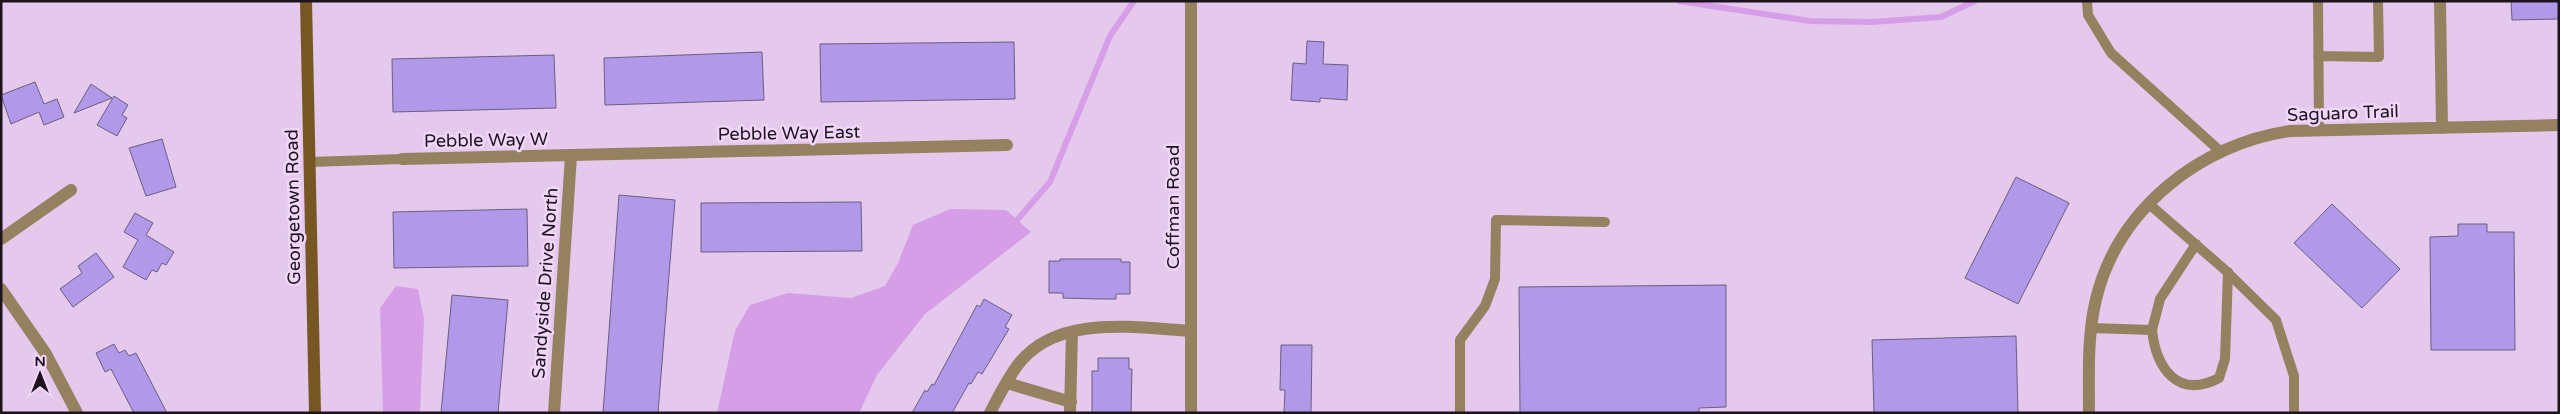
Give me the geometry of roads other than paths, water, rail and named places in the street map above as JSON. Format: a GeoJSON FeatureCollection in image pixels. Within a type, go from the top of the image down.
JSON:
{"type":"FeatureCollection","features":[{"type":"Feature","properties":{"kind":"main road","name":"Georgetown Road"},"geometry":{"type":"LineString","coordinates":[[306,1],[315,413]]}},
{"type":"Feature","properties":{"kind":"street","name":"Coffman Road"},"geometry":{"type":"LineString","coordinates":[[1191,1],[1191,413]]}},
{"type":"Feature","properties":{"kind":"street"},"geometry":{"type":"LineString","coordinates":[[2440,1],[2442,128]]}},
{"type":"Feature","properties":{"kind":"street","name":"Saguaro Trail"},"geometry":{"type":"LineString","coordinates":[[2089,413],[2091,328],[2097,296],[2114,253],[2130,226],[2149,204],[2188,169],[2220,151],[2274,134],[2319,130],[2559,125]]}},
{"type":"Feature","properties":{"kind":"street","name":"Pebble Way East"},"geometry":{"type":"LineString","coordinates":[[571,156],[1008,146]]}},
{"type":"Feature","properties":{"kind":"street","name":"Pebble Way W"},"geometry":{"type":"LineString","coordinates":[[402,159],[571,156]]}},
{"type":"Feature","properties":{"kind":"street","name":"Sandyside Drive North"},"geometry":{"type":"LineString","coordinates":[[554,413],[571,156]]}},
{"type":"Feature","properties":{"kind":"street"},"geometry":{"type":"LineString","coordinates":[[1,239],[71,190]]}},
{"type":"Feature","properties":{"kind":"street"},"geometry":{"type":"LineString","coordinates":[[1,289],[46,354],[77,413]]}},
{"type":"Feature","properties":{"kind":"street"},"geometry":{"type":"LineString","coordinates":[[990,413],[1018,365],[1039,345],[1072,332],[1101,327],[1191,331]]}},
{"type":"Feature","properties":{"kind":"street"},"geometry":{"type":"LineString","coordinates":[[1008,383],[1071,407],[1072,332]]}},
{"type":"Feature","properties":{"kind":"lane"},"geometry":{"type":"LineString","coordinates":[[2087,1],[2088,15],[2111,54],[2220,151]]}},
{"type":"Feature","properties":{"kind":"lane"},"geometry":{"type":"LineString","coordinates":[[2318,1],[2319,130]]}},
{"type":"Feature","properties":{"kind":"lane"},"geometry":{"type":"LineString","coordinates":[[2318,56],[2379,57],[2378,1]]}},
{"type":"Feature","properties":{"kind":"lane"},"geometry":{"type":"LineString","coordinates":[[310,162],[402,159]]}},
{"type":"Feature","properties":{"kind":"lane"},"geometry":{"type":"LineString","coordinates":[[2149,204],[2228,272],[2276,320],[2294,376],[2294,413]]}},
{"type":"Feature","properties":{"kind":"lane"},"geometry":{"type":"LineString","coordinates":[[1460,413],[1460,340],[1484,306],[1496,278],[1496,220],[1605,222]]}},
{"type":"Feature","properties":{"kind":"lane"},"geometry":{"type":"LineString","coordinates":[[2196,244],[2160,299],[2152,330],[2157,358],[2166,372],[2176,381],[2193,385],[2210,383],[2219,378],[2226,359],[2228,272]]}},
{"type":"Feature","properties":{"kind":"lane"},"geometry":{"type":"LineString","coordinates":[[2091,328],[2152,330]]}},
{"type":"Feature","properties":{"kind":"waterway"},"geometry":{"type":"LineString","coordinates":[[1012,226],[1050,182],[1110,36],[1134,1]]}},
{"type":"Feature","properties":{"kind":"waterway"},"geometry":{"type":"LineString","coordinates":[[1679,1],[1810,21],[1872,22],[1941,17],[1975,1]]}}]}
